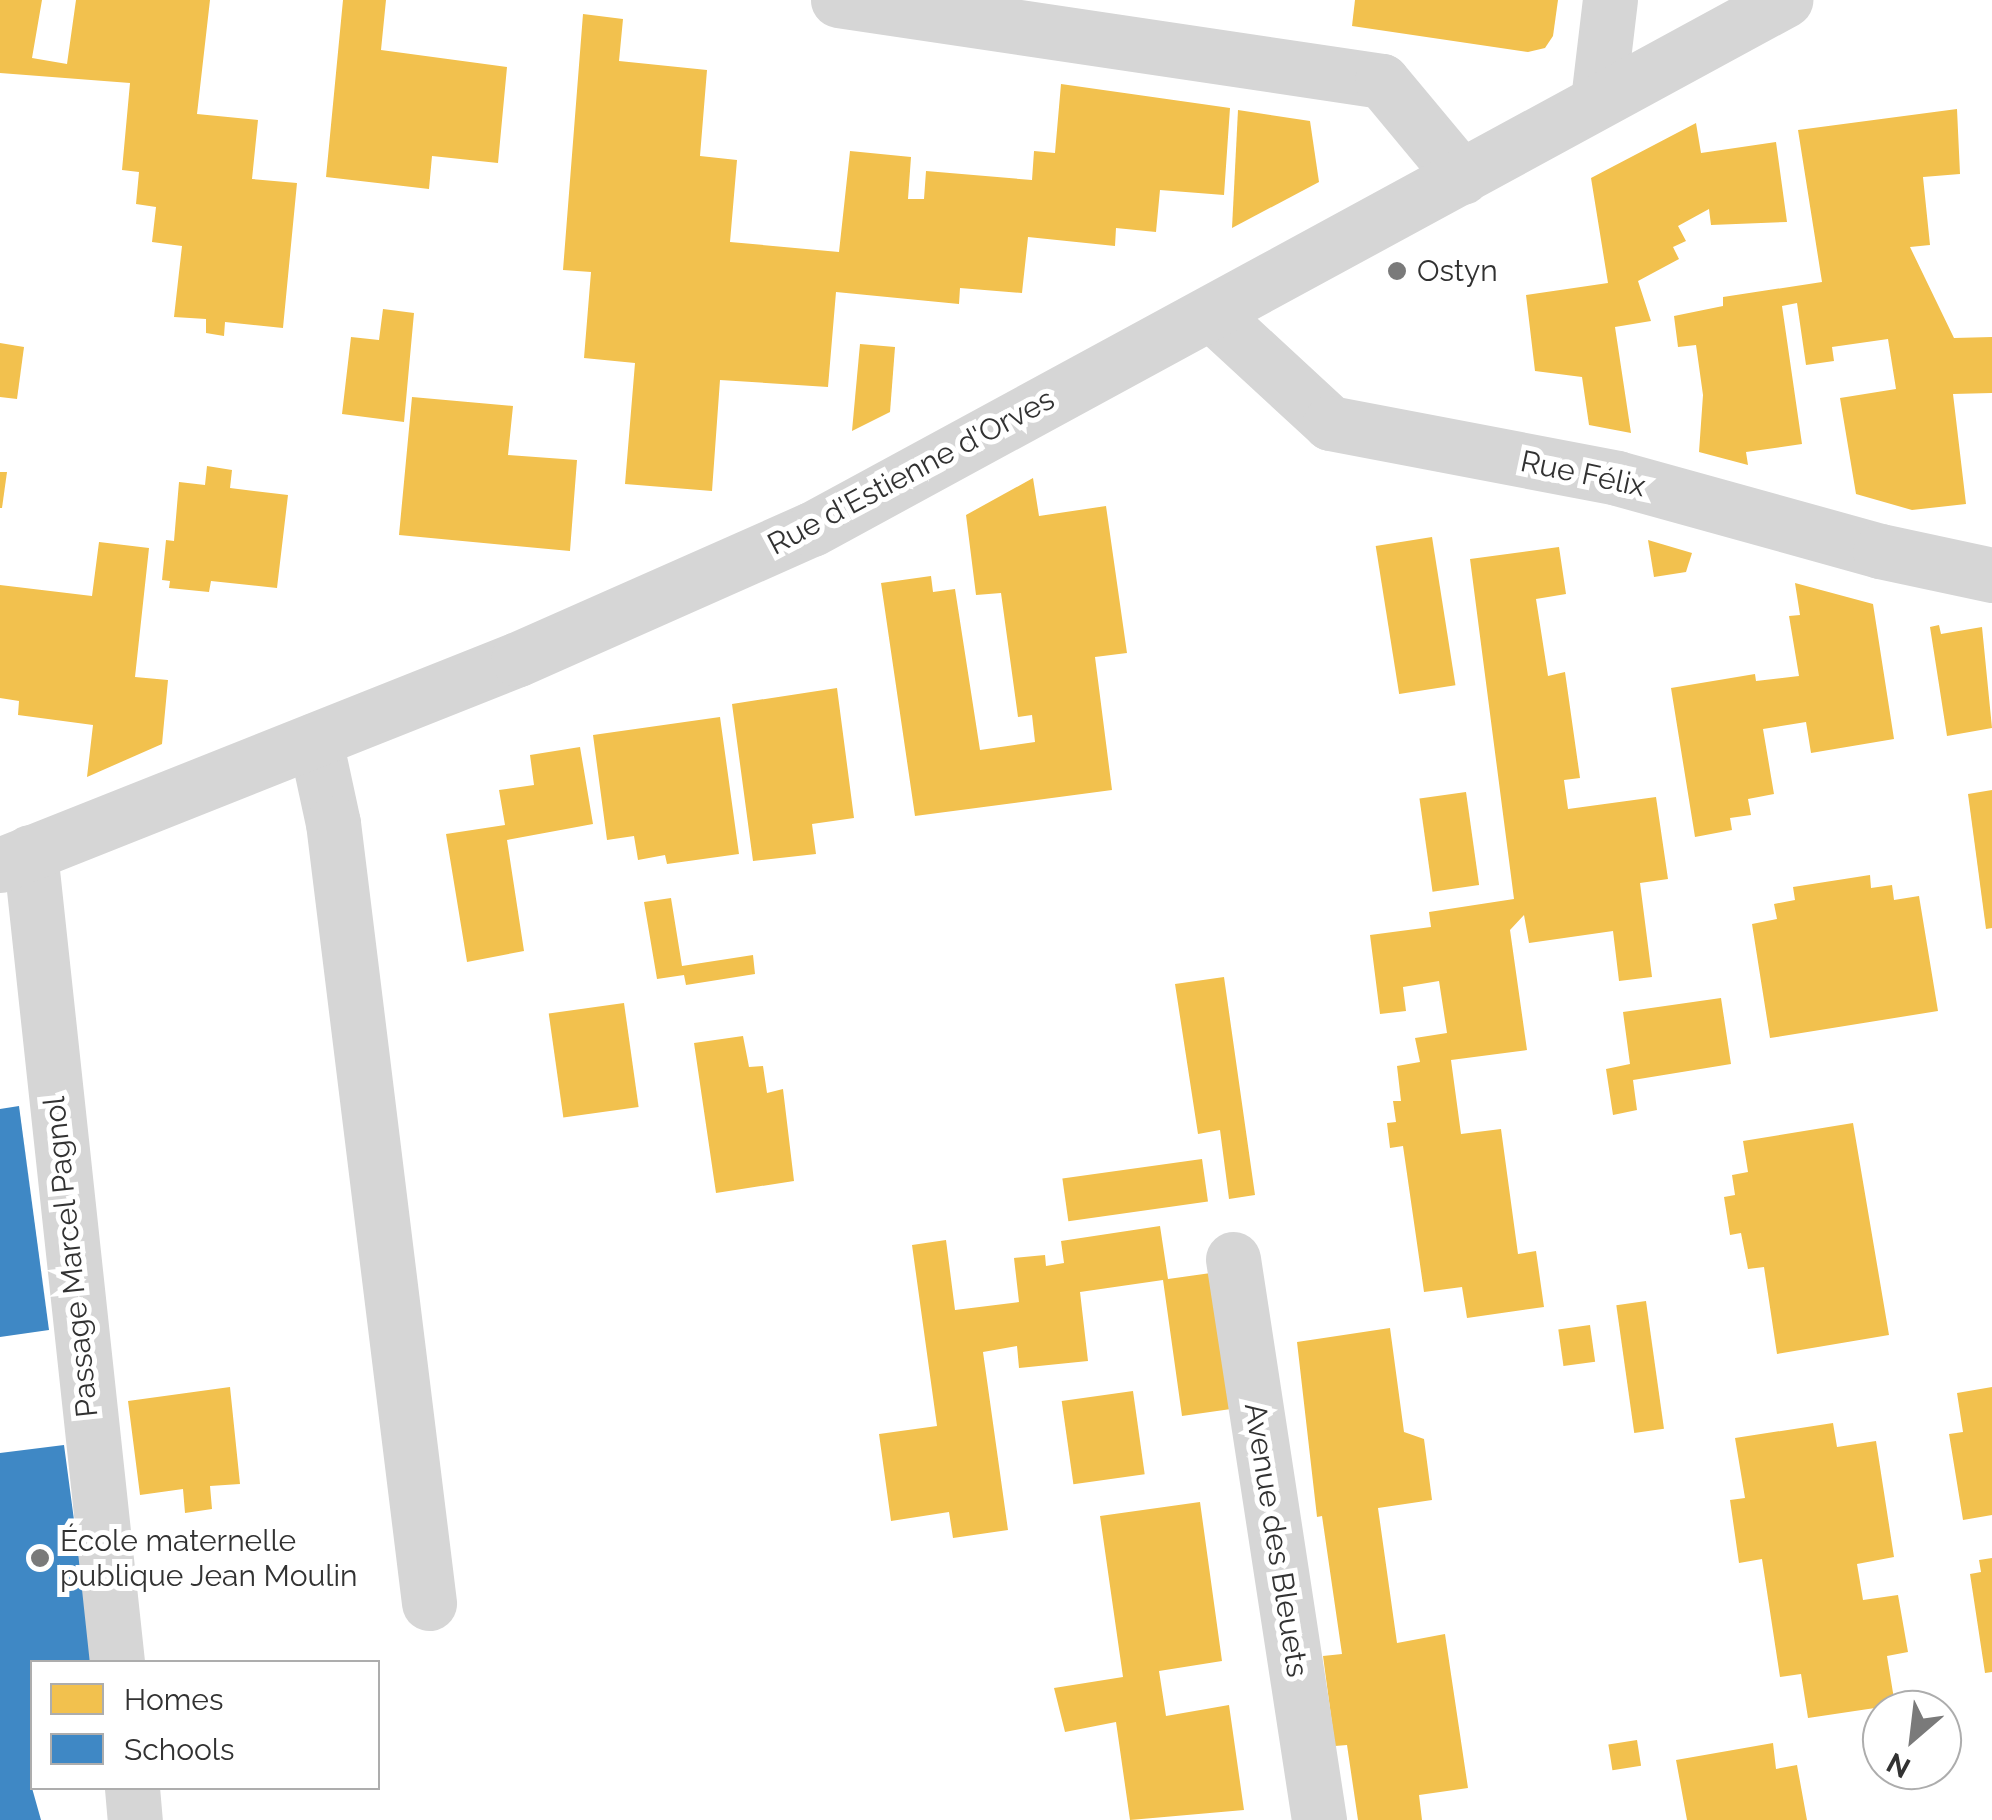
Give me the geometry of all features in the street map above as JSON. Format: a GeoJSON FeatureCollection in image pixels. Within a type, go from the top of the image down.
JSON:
{"type":"FeatureCollection","features":[{"type":"Feature","properties":{"kind":"street"},"geometry":{"type":"LineString","coordinates":[[838,0],[1382,81],[1462,177]]}},
{"type":"Feature","properties":{"kind":"street"},"geometry":{"type":"LineString","coordinates":[[1598,100],[1610,0]]}},
{"type":"Feature","properties":{"kind":"street","name":"Rue d'Estienne d'Orves"},"geometry":{"type":"LineString","coordinates":[[15,858],[518,660],[812,529],[1785,0]]}},
{"type":"Feature","properties":{"kind":"street","name":"Rue Félix"},"geometry":{"type":"LineString","coordinates":[[1211,313],[1330,423],[1616,478],[1992,575]]}},
{"type":"Feature","properties":{"kind":"street"},"geometry":{"type":"LineString","coordinates":[[315,740],[333,823],[429,1603]]}},
{"type":"Feature","properties":{"kind":"street","name":"Passage Marcel Pagnol"},"geometry":{"type":"LineString","coordinates":[[15,858],[117,1660]]}},
{"type":"Feature","properties":{"kind":"street","name":"Avenue des Bleuets"},"geometry":{"type":"LineString","coordinates":[[1234,1259],[1318,1820]]}},
{"type":"Feature","properties":{"kind":"street"},"geometry":{"type":"LineString","coordinates":[[132,1790],[136,1820]]}},
{"type":"Feature","properties":{"kind":"building: Homes"},"geometry":{"type":"Polygon","coordinates":[[[0,0],[42,0],[32,58],[67,64],[76,0],[210,0],[197,114],[258,120],[252,179],[297,183],[283,328],[225,322],[224,336],[206,333],[206,319],[174,317],[182,246],[152,242],[156,207],[136,204],[139,172],[122,170],[130,83],[0,73],[0,0]]]}},
{"type":"Feature","properties":{"kind":"building: Homes"},"geometry":{"type":"Polygon","coordinates":[[[343,0],[386,0],[381,50],[507,67],[498,163],[432,156],[429,189],[326,177],[343,0]]]}},
{"type":"Feature","properties":{"kind":"building: Homes"},"geometry":{"type":"Polygon","coordinates":[[[1355,0],[1558,0],[1553,36],[1545,48],[1528,52],[1352,26],[1355,0]]]}},
{"type":"Feature","properties":{"kind":"building: Homes"},"geometry":{"type":"Polygon","coordinates":[[[583,14],[623,19],[619,61],[707,70],[700,156],[737,160],[730,242],[839,252],[850,151],[911,157],[908,199],[924,199],[926,171],[1032,180],[1034,151],[1055,153],[1061,84],[1230,108],[1224,195],[1160,190],[1156,232],[1116,228],[1115,246],[1028,237],[1022,293],[960,288],[959,304],[836,292],[828,387],[720,380],[712,491],[625,484],[635,363],[584,358],[591,272],[563,270],[583,14]]]}},
{"type":"Feature","properties":{"kind":"building: Homes"},"geometry":{"type":"Polygon","coordinates":[[[1957,109],[1960,174],[1923,177],[1930,245],[1910,247],[1954,338],[1992,337],[1992,393],[1953,394],[1966,504],[1912,510],[1856,494],[1840,398],[1896,389],[1888,339],[1832,347],[1834,361],[1806,365],[1797,303],[1782,306],[1802,444],[1746,452],[1748,465],[1699,452],[1703,395],[1696,345],[1678,347],[1674,316],[1723,306],[1723,297],[1822,282],[1798,130],[1957,109]]]}},
{"type":"Feature","properties":{"kind":"building: Homes"},"geometry":{"type":"Polygon","coordinates":[[[1238,110],[1310,121],[1319,182],[1232,228],[1238,110]]]}},
{"type":"Feature","properties":{"kind":"building: Homes"},"geometry":{"type":"Polygon","coordinates":[[[1696,123],[1701,153],[1776,142],[1787,222],[1711,225],[1709,209],[1678,226],[1686,241],[1673,247],[1679,259],[1638,281],[1651,321],[1615,327],[1631,433],[1589,425],[1582,377],[1535,371],[1526,295],[1608,283],[1591,178],[1696,123]]]}},
{"type":"Feature","properties":{"kind":"building: Homes"},"geometry":{"type":"Polygon","coordinates":[[[383,309],[414,313],[404,422],[342,414],[351,337],[379,340],[383,309]]]}},
{"type":"Feature","properties":{"kind":"building: Homes"},"geometry":{"type":"Polygon","coordinates":[[[0,343],[24,347],[17,399],[0,397],[0,343]]]}},
{"type":"Feature","properties":{"kind":"building: Homes"},"geometry":{"type":"Polygon","coordinates":[[[860,344],[895,347],[890,412],[852,431],[860,344]]]}},
{"type":"Feature","properties":{"kind":"building: Homes"},"geometry":{"type":"Polygon","coordinates":[[[412,397],[513,406],[508,455],[577,460],[570,551],[399,535],[412,397]]]}},
{"type":"Feature","properties":{"kind":"building: Homes"},"geometry":{"type":"Polygon","coordinates":[[[207,466],[232,470],[230,488],[288,495],[277,588],[211,581],[209,592],[169,588],[170,581],[162,580],[166,540],[174,541],[179,482],[205,485],[207,466]]]}},
{"type":"Feature","properties":{"kind":"building: Homes"},"geometry":{"type":"Polygon","coordinates":[[[0,472],[7,472],[2,508],[0,508],[0,472]]]}},
{"type":"Feature","properties":{"kind":"building: Homes"},"geometry":{"type":"Polygon","coordinates":[[[1033,478],[1039,516],[1106,506],[1127,653],[1095,657],[1112,790],[915,816],[881,583],[931,576],[933,592],[955,589],[980,750],[1035,742],[1032,715],[1018,717],[1001,593],[976,595],[966,515],[1033,478]]]}},
{"type":"Feature","properties":{"kind":"building: Homes"},"geometry":{"type":"Polygon","coordinates":[[[1432,537],[1455,685],[1399,694],[1376,546],[1432,537]]]}},
{"type":"Feature","properties":{"kind":"building: Homes"},"geometry":{"type":"Polygon","coordinates":[[[1648,540],[1692,553],[1686,572],[1654,577],[1648,540]]]}},
{"type":"Feature","properties":{"kind":"building: Homes"},"geometry":{"type":"Polygon","coordinates":[[[99,542],[149,548],[135,677],[168,680],[162,744],[87,777],[93,725],[18,715],[19,701],[0,698],[0,585],[92,596],[99,542]]]}},
{"type":"Feature","properties":{"kind":"building: Homes"},"geometry":{"type":"Polygon","coordinates":[[[1559,547],[1566,594],[1536,599],[1548,676],[1565,672],[1580,778],[1564,780],[1568,809],[1656,797],[1668,879],[1640,883],[1652,977],[1619,981],[1613,931],[1529,943],[1524,915],[1510,930],[1527,1050],[1451,1060],[1461,1134],[1501,1129],[1518,1254],[1536,1251],[1544,1307],[1467,1318],[1462,1287],[1424,1292],[1403,1146],[1390,1148],[1387,1123],[1396,1122],[1393,1101],[1401,1101],[1397,1066],[1420,1062],[1415,1038],[1447,1033],[1439,981],[1403,987],[1406,1011],[1380,1014],[1370,935],[1431,927],[1429,912],[1514,899],[1470,559],[1559,547]]]}},
{"type":"Feature","properties":{"kind":"building: Homes"},"geometry":{"type":"Polygon","coordinates":[[[1795,583],[1873,604],[1894,739],[1811,753],[1806,722],[1763,729],[1774,794],[1748,799],[1751,815],[1730,818],[1732,830],[1695,837],[1671,688],[1755,674],[1756,681],[1799,676],[1789,616],[1800,615],[1795,583]]]}},
{"type":"Feature","properties":{"kind":"building: Homes"},"geometry":{"type":"Polygon","coordinates":[[[1939,625],[1941,634],[1982,627],[1992,728],[1947,736],[1930,627],[1939,625]]]}},
{"type":"Feature","properties":{"kind":"building: Homes"},"geometry":{"type":"Polygon","coordinates":[[[837,688],[854,818],[812,824],[816,854],[753,861],[732,704],[837,688]]]}},
{"type":"Feature","properties":{"kind":"building: Homes"},"geometry":{"type":"Polygon","coordinates":[[[720,717],[739,854],[667,864],[665,855],[638,860],[634,836],[607,840],[593,735],[720,717]]]}},
{"type":"Feature","properties":{"kind":"building: Homes"},"geometry":{"type":"Polygon","coordinates":[[[580,747],[593,824],[507,840],[524,951],[467,962],[446,834],[505,825],[499,790],[534,785],[530,755],[580,747]]]}},
{"type":"Feature","properties":{"kind":"building: Homes"},"geometry":{"type":"Polygon","coordinates":[[[1992,790],[1992,928],[1986,929],[1968,794],[1992,790]]]}},
{"type":"Feature","properties":{"kind":"building: Homes"},"geometry":{"type":"Polygon","coordinates":[[[1466,792],[1479,885],[1433,892],[1419,799],[1466,792]]]}},
{"type":"Feature","properties":{"kind":"building: Homes"},"geometry":{"type":"Polygon","coordinates":[[[1870,875],[1871,888],[1892,885],[1894,900],[1919,896],[1938,1011],[1770,1038],[1752,924],[1777,919],[1774,904],[1795,900],[1793,887],[1870,875]]]}},
{"type":"Feature","properties":{"kind":"building: Homes"},"geometry":{"type":"Polygon","coordinates":[[[671,898],[682,966],[753,955],[755,974],[686,985],[684,975],[657,979],[644,902],[671,898]]]}},
{"type":"Feature","properties":{"kind":"building: Homes"},"geometry":{"type":"Polygon","coordinates":[[[1224,977],[1255,1195],[1229,1199],[1220,1130],[1198,1134],[1175,984],[1224,977]]]}},
{"type":"Feature","properties":{"kind":"building: Homes"},"geometry":{"type":"Polygon","coordinates":[[[1721,998],[1731,1064],[1633,1080],[1637,1110],[1613,1115],[1606,1069],[1630,1064],[1623,1012],[1721,998]]]}},
{"type":"Feature","properties":{"kind":"building: Homes"},"geometry":{"type":"Polygon","coordinates":[[[624,1003],[639,1107],[563,1118],[549,1014],[624,1003]]]}},
{"type":"Feature","properties":{"kind":"building: Homes"},"geometry":{"type":"Polygon","coordinates":[[[743,1036],[749,1067],[763,1066],[767,1093],[783,1089],[794,1181],[716,1193],[694,1043],[743,1036]]]}},
{"type":"Feature","properties":{"kind":"building: Homes"},"geometry":{"type":"Polygon","coordinates":[[[1853,1123],[1889,1335],[1777,1354],[1764,1267],[1748,1269],[1741,1233],[1730,1235],[1724,1197],[1735,1195],[1732,1175],[1748,1172],[1743,1141],[1853,1123]]]}},
{"type":"Feature","properties":{"kind":"building: Homes"},"geometry":{"type":"Polygon","coordinates":[[[1202,1159],[1208,1202],[1068,1221],[1062,1179],[1202,1159]]]}},
{"type":"Feature","properties":{"kind":"building: Homes"},"geometry":{"type":"Polygon","coordinates":[[[1160,1226],[1168,1279],[1218,1272],[1238,1408],[1182,1416],[1163,1280],[1080,1292],[1088,1361],[1019,1368],[1017,1346],[983,1352],[1008,1530],[953,1538],[949,1512],[891,1521],[879,1434],[937,1426],[912,1245],[946,1240],[955,1310],[1019,1302],[1014,1258],[1045,1255],[1046,1266],[1064,1263],[1061,1241],[1160,1226]]]}},
{"type":"Feature","properties":{"kind":"building: Homes"},"geometry":{"type":"Polygon","coordinates":[[[1646,1301],[1664,1429],[1634,1433],[1616,1305],[1646,1301]]]}},
{"type":"Feature","properties":{"kind":"building: Homes"},"geometry":{"type":"Polygon","coordinates":[[[1590,1325],[1595,1362],[1563,1366],[1558,1329],[1590,1325]]]}},
{"type":"Feature","properties":{"kind":"building: Homes"},"geometry":{"type":"Polygon","coordinates":[[[1390,1328],[1404,1432],[1424,1439],[1432,1500],[1378,1508],[1397,1643],[1445,1634],[1468,1788],[1419,1795],[1422,1820],[1358,1820],[1347,1745],[1335,1746],[1323,1656],[1342,1654],[1322,1516],[1317,1517],[1297,1342],[1390,1328]]]}},
{"type":"Feature","properties":{"kind":"building: Homes"},"geometry":{"type":"Polygon","coordinates":[[[230,1387],[240,1484],[210,1486],[212,1509],[185,1513],[183,1489],[140,1495],[128,1401],[230,1387]]]}},
{"type":"Feature","properties":{"kind":"building: Homes"},"geometry":{"type":"Polygon","coordinates":[[[1992,1387],[1992,1515],[1963,1520],[1949,1434],[1963,1432],[1957,1393],[1992,1387]]]}},
{"type":"Feature","properties":{"kind":"building: Homes"},"geometry":{"type":"Polygon","coordinates":[[[1133,1391],[1145,1474],[1073,1484],[1062,1401],[1133,1391]]]}},
{"type":"Feature","properties":{"kind":"building: Homes"},"geometry":{"type":"Polygon","coordinates":[[[1833,1423],[1837,1447],[1876,1441],[1894,1557],[1857,1564],[1863,1600],[1898,1595],[1908,1652],[1887,1656],[1893,1690],[1862,1690],[1862,1710],[1808,1718],[1801,1674],[1780,1677],[1762,1559],[1739,1563],[1730,1500],[1745,1498],[1735,1438],[1833,1423]]]}},
{"type":"Feature","properties":{"kind":"building: Homes"},"geometry":{"type":"Polygon","coordinates":[[[1200,1502],[1222,1661],[1159,1671],[1166,1716],[1229,1705],[1244,1810],[1130,1820],[1116,1722],[1065,1732],[1054,1688],[1123,1677],[1100,1516],[1200,1502]]]}},
{"type":"Feature","properties":{"kind":"building: Homes"},"geometry":{"type":"Polygon","coordinates":[[[1992,1558],[1992,1672],[1985,1673],[1970,1574],[1981,1572],[1979,1560],[1992,1558]]]}},
{"type":"Feature","properties":{"kind":"building: Homes"},"geometry":{"type":"Polygon","coordinates":[[[1637,1740],[1641,1766],[1612,1770],[1608,1745],[1637,1740]]]}},
{"type":"Feature","properties":{"kind":"building: Homes"},"geometry":{"type":"Polygon","coordinates":[[[1773,1743],[1776,1769],[1797,1765],[1807,1820],[1687,1820],[1676,1760],[1773,1743]]]}},
{"type":"Feature","properties":{"kind":"building: Schools"},"geometry":{"type":"Polygon","coordinates":[[[19,1106],[49,1330],[0,1337],[0,1109],[19,1106]]]}},
{"type":"Feature","properties":{"kind":"building: Schools","name":"École maternelle publique Jean Moulin"},"geometry":{"type":"Polygon","coordinates":[[[64,1445],[93,1660],[30,1660],[30,1790],[41,1820],[0,1820],[0,1453],[64,1445]]]}},
{"type":"Feature","properties":{"kind":"place","name":"Ostyn"},"geometry":{"type":"Point","coordinates":[1397,271]}},
{"type":"Feature","properties":{"kind":"place","name":"École maternelle publique Jean Moulin"},"geometry":{"type":"Point","coordinates":[40,1558]}}]}
